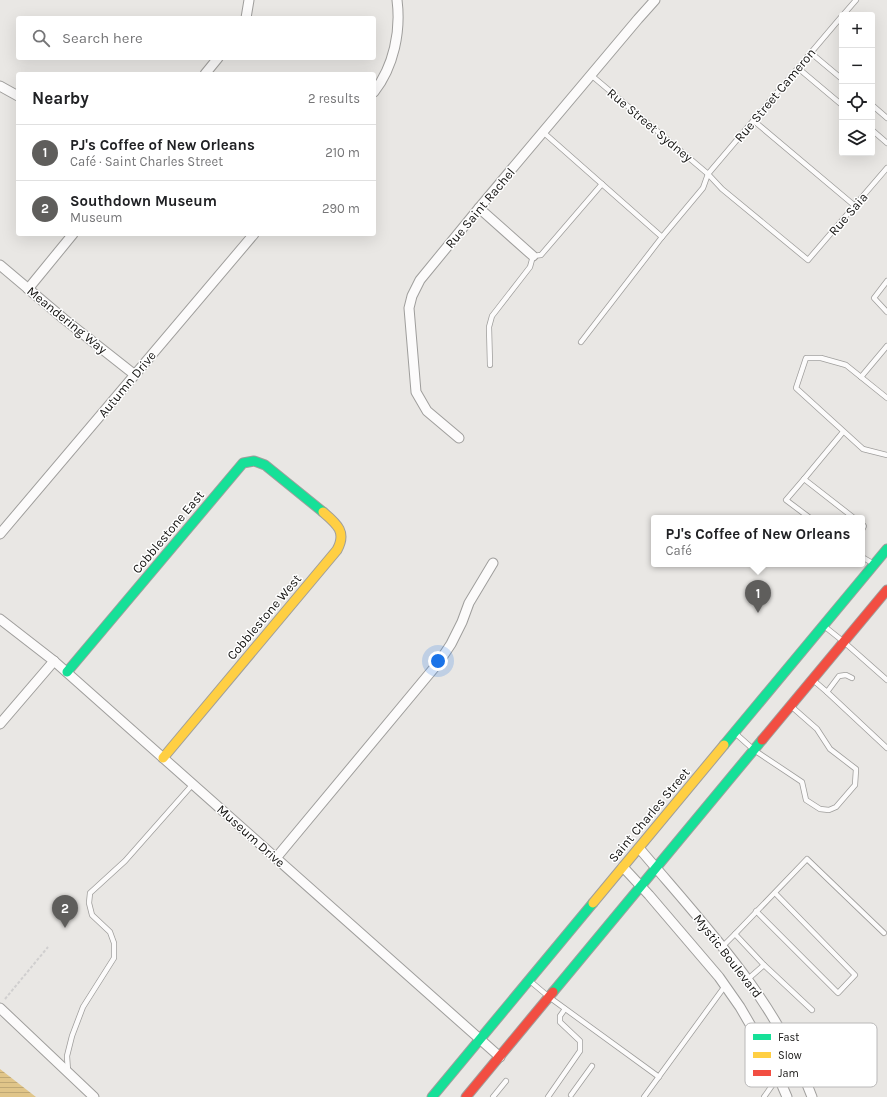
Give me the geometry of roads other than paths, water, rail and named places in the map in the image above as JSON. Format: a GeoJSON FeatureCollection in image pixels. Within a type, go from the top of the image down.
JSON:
{"type":"FeatureCollection","features":[{"type":"Feature","properties":{"kind":"street"},"geometry":{"type":"LineString","coordinates":[[246,16],[249,0]]}},
{"type":"Feature","properties":{"kind":"street"},"geometry":{"type":"LineString","coordinates":[[376,89],[384,78],[395,44],[398,23],[397,0]]}},
{"type":"Feature","properties":{"kind":"street","name":"Rue Saint Rachel"},"geometry":{"type":"LineString","coordinates":[[459,438],[427,411],[416,392],[409,308],[412,296],[420,280],[479,208],[655,0]]}},
{"type":"Feature","properties":{"kind":"street"},"geometry":{"type":"LineString","coordinates":[[207,72],[216,60]]}},
{"type":"Feature","properties":{"kind":"street"},"geometry":{"type":"LineString","coordinates":[[0,86],[16,95]]}},
{"type":"Feature","properties":{"kind":"street"},"geometry":{"type":"LineString","coordinates":[[479,208],[533,256]]}},
{"type":"Feature","properties":{"kind":"street"},"geometry":{"type":"LineString","coordinates":[[28,288],[71,236]]}},
{"type":"Feature","properties":{"kind":"street","name":"Autumn Drive"},"geometry":{"type":"LineString","coordinates":[[0,534],[252,236]]}},
{"type":"Feature","properties":{"kind":"street","name":"Meandering Way"},"geometry":{"type":"LineString","coordinates":[[0,265],[64,319],[135,375]]}},
{"type":"Feature","properties":{"kind":"street","name":"Cobblestone East"},"geometry":{"type":"LineString","coordinates":[[67,672],[243,463],[249,461],[260,462],[302,495]]}},
{"type":"Feature","properties":{"kind":"street","name":"Cobblestone West"},"geometry":{"type":"LineString","coordinates":[[163,758],[337,550],[342,542],[341,530],[335,522],[302,495]]}},
{"type":"Feature","properties":{"kind":"street","name":"Saint Charles Street"},"geometry":{"type":"LineString","coordinates":[[432,1097],[887,550]]}},
{"type":"Feature","properties":{"kind":"street"},"geometry":{"type":"LineString","coordinates":[[276,858],[439,662],[451,644],[462,622],[469,603],[493,563]]}},
{"type":"Feature","properties":{"kind":"street"},"geometry":{"type":"LineString","coordinates":[[468,1096],[754,750],[885,595]]}},
{"type":"Feature","properties":{"kind":"street","name":"Museum Drive"},"geometry":{"type":"LineString","coordinates":[[0,619],[67,672],[500,1057]]}},
{"type":"Feature","properties":{"kind":"street"},"geometry":{"type":"LineString","coordinates":[[0,724],[54,661]]}},
{"type":"Feature","properties":{"kind":"street","name":"Mystic Boulevard"},"geometry":{"type":"LineString","coordinates":[[638,848],[723,946],[760,996],[775,1023]]}},
{"type":"Feature","properties":{"kind":"street","name":"Mystic Boulevard"},"geometry":{"type":"LineString","coordinates":[[623,867],[719,977],[749,1023]]}},
{"type":"Feature","properties":{"kind":"street"},"geometry":{"type":"LineString","coordinates":[[0,1008],[94,1097]]}},
{"type":"Feature","properties":{"kind":"street","name":"Mystic Boulevard"},"geometry":{"type":"LineString","coordinates":[[783,1087],[787,1097]]}},
{"type":"Feature","properties":{"kind":"street","name":"Mystic Boulevard"},"geometry":{"type":"LineString","coordinates":[[808,1087],[812,1097]]}},
{"type":"Feature","properties":{"kind":"lane","name":"Rue Street Cameron"},"geometry":{"type":"LineString","coordinates":[[846,12],[856,0]]}},
{"type":"Feature","properties":{"kind":"lane","name":"Rue Street Cameron"},"geometry":{"type":"LineString","coordinates":[[581,342],[662,237],[703,188],[708,174],[839,19]]}},
{"type":"Feature","properties":{"kind":"lane"},"geometry":{"type":"LineString","coordinates":[[811,52],[839,76]]}},
{"type":"Feature","properties":{"kind":"lane"},"geometry":{"type":"LineString","coordinates":[[798,68],[839,102]]}},
{"type":"Feature","properties":{"kind":"lane","name":"Rue Street Sydney"},"geometry":{"type":"LineString","coordinates":[[591,75],[708,174],[722,189],[808,260]]}},
{"type":"Feature","properties":{"kind":"lane"},"geometry":{"type":"LineString","coordinates":[[875,108],[887,118]]}},
{"type":"Feature","properties":{"kind":"lane"},"geometry":{"type":"LineString","coordinates":[[754,121],[855,206]]}},
{"type":"Feature","properties":{"kind":"lane"},"geometry":{"type":"LineString","coordinates":[[543,132],[662,237]]}},
{"type":"Feature","properties":{"kind":"lane"},"geometry":{"type":"LineString","coordinates":[[875,133],[887,143]]}},
{"type":"Feature","properties":{"kind":"lane","name":"Rue Saia"},"geometry":{"type":"LineString","coordinates":[[808,260],[887,168]]}},
{"type":"Feature","properties":{"kind":"lane"},"geometry":{"type":"LineString","coordinates":[[490,365],[489,327],[492,316],[530,267],[533,256],[541,255],[602,184]]}},
{"type":"Feature","properties":{"kind":"lane"},"geometry":{"type":"LineString","coordinates":[[887,281],[874,298],[887,312]]}},
{"type":"Feature","properties":{"kind":"lane"},"geometry":{"type":"LineString","coordinates":[[861,377],[887,346]]}},
{"type":"Feature","properties":{"kind":"lane"},"geometry":{"type":"LineString","coordinates":[[887,398],[846,366],[821,358],[806,358],[796,388],[863,449],[887,455]]}},
{"type":"Feature","properties":{"kind":"lane"},"geometry":{"type":"LineString","coordinates":[[806,515],[786,500],[844,432]]}},
{"type":"Feature","properties":{"kind":"lane"},"geometry":{"type":"LineString","coordinates":[[804,479],[850,515]]}},
{"type":"Feature","properties":{"kind":"lane"},"geometry":{"type":"LineString","coordinates":[[865,559],[874,565]]}},
{"type":"Feature","properties":{"kind":"lane"},"geometry":{"type":"LineString","coordinates":[[824,626],[887,680]]}},
{"type":"Feature","properties":{"kind":"lane"},"geometry":{"type":"LineString","coordinates":[[827,692],[839,676],[846,675],[852,678]]}},
{"type":"Feature","properties":{"kind":"lane"},"geometry":{"type":"LineString","coordinates":[[813,680],[887,748]]}},
{"type":"Feature","properties":{"kind":"lane"},"geometry":{"type":"LineString","coordinates":[[735,733],[754,750],[802,782],[806,800],[820,809],[829,810],[836,807],[855,785],[856,769],[830,749],[817,729],[791,706]]}},
{"type":"Feature","properties":{"kind":"lane"},"geometry":{"type":"LineString","coordinates":[[68,1073],[67,1056],[72,1036],[84,1007],[114,958],[114,943],[110,932],[92,914],[89,904],[90,894],[125,861],[193,784]]}},
{"type":"Feature","properties":{"kind":"lane"},"geometry":{"type":"LineString","coordinates":[[723,946],[807,859],[884,933]]}},
{"type":"Feature","properties":{"kind":"lane"},"geometry":{"type":"LineString","coordinates":[[756,911],[838,993],[855,975],[774,893]]}},
{"type":"Feature","properties":{"kind":"lane"},"geometry":{"type":"LineString","coordinates":[[735,934],[764,965],[812,1010]]}},
{"type":"Feature","properties":{"kind":"lane"},"geometry":{"type":"LineString","coordinates":[[748,979],[764,965]]}},
{"type":"Feature","properties":{"kind":"lane"},"geometry":{"type":"LineString","coordinates":[[529,980],[549,998],[658,1077]]}},
{"type":"Feature","properties":{"kind":"lane"},"geometry":{"type":"LineString","coordinates":[[644,1097],[725,986]]}},
{"type":"Feature","properties":{"kind":"lane"},"geometry":{"type":"LineString","coordinates":[[548,1097],[580,1051],[580,1041],[560,1022],[560,1016],[565,1009]]}},
{"type":"Feature","properties":{"kind":"lane"},"geometry":{"type":"LineString","coordinates":[[571,1095],[592,1066]]}},
{"type":"Feature","properties":{"kind":"lane"},"geometry":{"type":"LineString","coordinates":[[493,1097],[506,1081]]}},
{"type":"Feature","properties":{"kind":"lane"},"geometry":{"type":"LineString","coordinates":[[764,1097],[771,1087]]}},
{"type":"Feature","properties":{"kind":"place","name":"PJ's Coffee of New Orleans"},"geometry":{"type":"Point","coordinates":[758,613]}},
{"type":"Feature","properties":{"kind":"place","name":"Southdown Museum"},"geometry":{"type":"Point","coordinates":[65,928]}}]}
